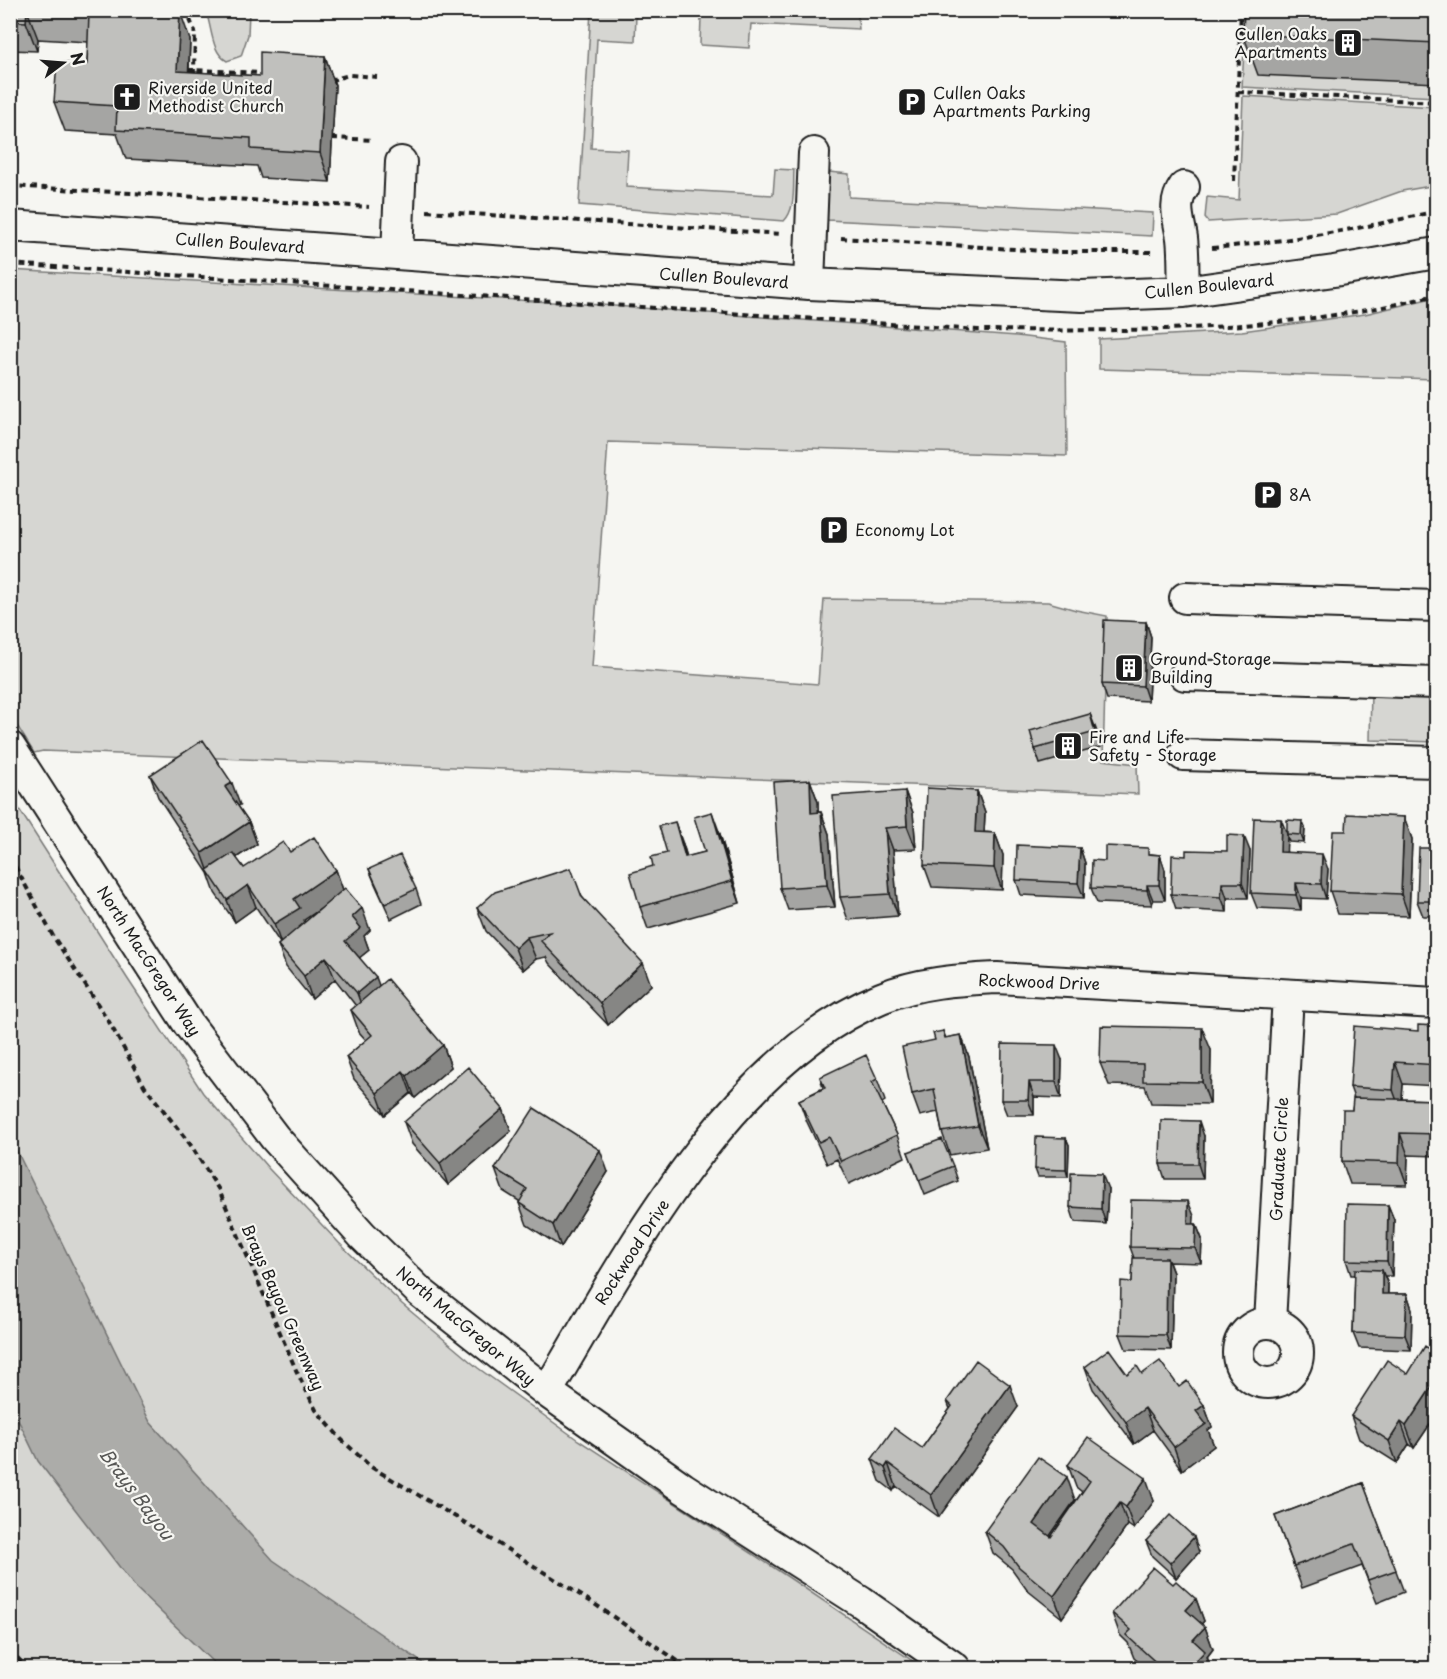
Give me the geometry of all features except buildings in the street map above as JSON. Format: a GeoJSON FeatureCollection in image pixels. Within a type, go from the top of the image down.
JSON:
{"type":"FeatureCollection","features":[{"type":"Feature","properties":{"kind":"street"},"geometry":{"type":"LineString","coordinates":[[809,284],[814,153]]}},
{"type":"Feature","properties":{"kind":"street"},"geometry":{"type":"LineString","coordinates":[[397,254],[401,162]]}},
{"type":"Feature","properties":{"kind":"street"},"geometry":{"type":"LineString","coordinates":[[1184,182],[1191,197],[1191,221],[1182,238],[1184,292]]}},
{"type":"Feature","properties":{"kind":"street","name":"Cullen Boulevard"},"geometry":{"type":"LineString","coordinates":[[10,226],[809,284],[1082,296],[1184,292],[1406,260],[1437,253]]}},
{"type":"Feature","properties":{"kind":"street"},"geometry":{"type":"LineString","coordinates":[[1185,598],[1437,606]]}},
{"type":"Feature","properties":{"kind":"street"},"geometry":{"type":"LineString","coordinates":[[1185,675],[1437,683]]}},
{"type":"Feature","properties":{"kind":"street","name":"North MacGregor Way"},"geometry":{"type":"LineString","coordinates":[[10,747],[189,1025],[275,1138],[362,1235],[420,1292],[547,1392],[683,1488],[861,1602],[955,1668]]}},
{"type":"Feature","properties":{"kind":"street"},"geometry":{"type":"LineString","coordinates":[[1183,755],[1437,762]]}},
{"type":"Feature","properties":{"kind":"street","name":"Rockwood Drive"},"geometry":{"type":"LineString","coordinates":[[547,1392],[640,1234],[702,1149],[785,1058],[829,1025],[882,997],[940,981],[997,978],[1437,1003]]}},
{"type":"Feature","properties":{"kind":"street","name":"Graduate Circle"},"geometry":{"type":"LineString","coordinates":[[1270,1323],[1288,995]]}},
{"type":"Feature","properties":{"kind":"path"},"geometry":{"type":"LineString","coordinates":[[186,10],[195,32],[191,70],[194,80]]}},
{"type":"Feature","properties":{"kind":"path"},"geometry":{"type":"LineString","coordinates":[[1234,181],[1241,10]]}},
{"type":"Feature","properties":{"kind":"path"},"geometry":{"type":"LineString","coordinates":[[178,32],[195,32]]}},
{"type":"Feature","properties":{"kind":"path"},"geometry":{"type":"LineString","coordinates":[[191,70],[272,73]]}},
{"type":"Feature","properties":{"kind":"path"},"geometry":{"type":"LineString","coordinates":[[326,78],[335,80],[349,75],[377,77]]}},
{"type":"Feature","properties":{"kind":"path"},"geometry":{"type":"LineString","coordinates":[[1238,92],[1437,102]]}},
{"type":"Feature","properties":{"kind":"path"},"geometry":{"type":"LineString","coordinates":[[333,138],[373,140]]}},
{"type":"Feature","properties":{"kind":"path"},"geometry":{"type":"LineString","coordinates":[[10,186],[375,207]]}},
{"type":"Feature","properties":{"kind":"path"},"geometry":{"type":"LineString","coordinates":[[417,210],[775,233]]}},
{"type":"Feature","properties":{"kind":"path"},"geometry":{"type":"LineString","coordinates":[[1215,248],[1369,226],[1437,211]]}},
{"type":"Feature","properties":{"kind":"path"},"geometry":{"type":"LineString","coordinates":[[835,238],[1060,252],[1152,252]]}},
{"type":"Feature","properties":{"kind":"path"},"geometry":{"type":"LineString","coordinates":[[10,264],[978,330],[1101,331],[1294,320],[1394,306],[1437,295]]}},
{"type":"Feature","properties":{"kind":"path","name":"Brays Bayou Greenway"},"geometry":{"type":"LineString","coordinates":[[10,857],[53,936],[108,1020],[145,1087],[190,1144],[219,1190],[296,1370],[316,1410],[341,1440],[370,1467],[459,1519],[593,1603],[688,1668]]}},
{"type":"Feature","properties":{"kind":"path"},"geometry":{"type":"LineString","coordinates":[[10,1650],[27,1668]]}},
{"type":"Feature","properties":{"kind":"shaded area"},"geometry":{"type":"Polygon","coordinates":[[[209,10],[249,11],[248,35],[241,56],[227,61],[218,53],[207,15],[209,10]]]}},
{"type":"Feature","properties":{"kind":"shaded area"},"geometry":{"type":"Polygon","coordinates":[[[591,11],[857,11],[859,29],[751,24],[749,48],[700,45],[701,18],[636,14],[635,41],[597,39],[591,148],[628,150],[626,187],[773,195],[775,169],[794,170],[792,204],[784,221],[579,205],[591,11]]]}},
{"type":"Feature","properties":{"kind":"shaded area"},"geometry":{"type":"Polygon","coordinates":[[[1246,11],[1436,83],[1436,97],[1242,87],[1246,11]]]}},
{"type":"Feature","properties":{"kind":"shaded area"},"geometry":{"type":"Polygon","coordinates":[[[1243,96],[1436,107],[1436,185],[1402,191],[1337,214],[1208,222],[1205,218],[1207,197],[1239,200],[1243,96]]]}},
{"type":"Feature","properties":{"kind":"shaded area"},"geometry":{"type":"Polygon","coordinates":[[[829,172],[849,174],[849,197],[1153,213],[1152,236],[827,220],[829,172]]]}},
{"type":"Feature","properties":{"kind":"shaded area"},"geometry":{"type":"Polygon","coordinates":[[[10,270],[601,305],[1017,336],[1066,342],[1067,456],[608,442],[592,667],[818,684],[824,599],[1048,602],[1107,616],[1103,760],[1137,764],[1138,794],[43,751],[34,753],[11,716],[10,270]]]}},
{"type":"Feature","properties":{"kind":"shaded area"},"geometry":{"type":"Polygon","coordinates":[[[1436,297],[1436,379],[1099,369],[1099,339],[1242,331],[1365,314],[1436,297]]]}},
{"type":"Feature","properties":{"kind":"shaded area"},"geometry":{"type":"Polygon","coordinates":[[[1371,690],[1436,694],[1436,742],[1370,740],[1371,690]]]}},
{"type":"Feature","properties":{"kind":"shaded area"},"geometry":{"type":"Polygon","coordinates":[[[10,795],[203,1093],[269,1169],[339,1243],[402,1304],[478,1368],[578,1440],[923,1668],[11,1668],[10,795]]]}},
{"type":"Feature","properties":{"kind":"water","name":"Brays Bayou"},"geometry":{"type":"Polygon","coordinates":[[[11,1139],[150,1422],[273,1560],[430,1668],[219,1668],[135,1587],[38,1461],[11,1405],[11,1139]]]}},
{"type":"Feature","properties":{"kind":"place","name":"Cullen Oaks Apartments"},"geometry":{"type":"Point","coordinates":[1348,43]}},
{"type":"Feature","properties":{"kind":"place","name":"Riverside United Methodist Church"},"geometry":{"type":"Point","coordinates":[127,97]}},
{"type":"Feature","properties":{"kind":"place","name":"Cullen Oaks Apartments Parking"},"geometry":{"type":"Point","coordinates":[912,102]}},
{"type":"Feature","properties":{"kind":"place","name":"8A"},"geometry":{"type":"Point","coordinates":[1268,495]}},
{"type":"Feature","properties":{"kind":"place","name":"Economy Lot"},"geometry":{"type":"Point","coordinates":[834,530]}},
{"type":"Feature","properties":{"kind":"place","name":"Ground Storage Building"},"geometry":{"type":"Point","coordinates":[1129,668]}},
{"type":"Feature","properties":{"kind":"place","name":"Fire and Life Safety - Storage"},"geometry":{"type":"Point","coordinates":[1068,746]}}]}
